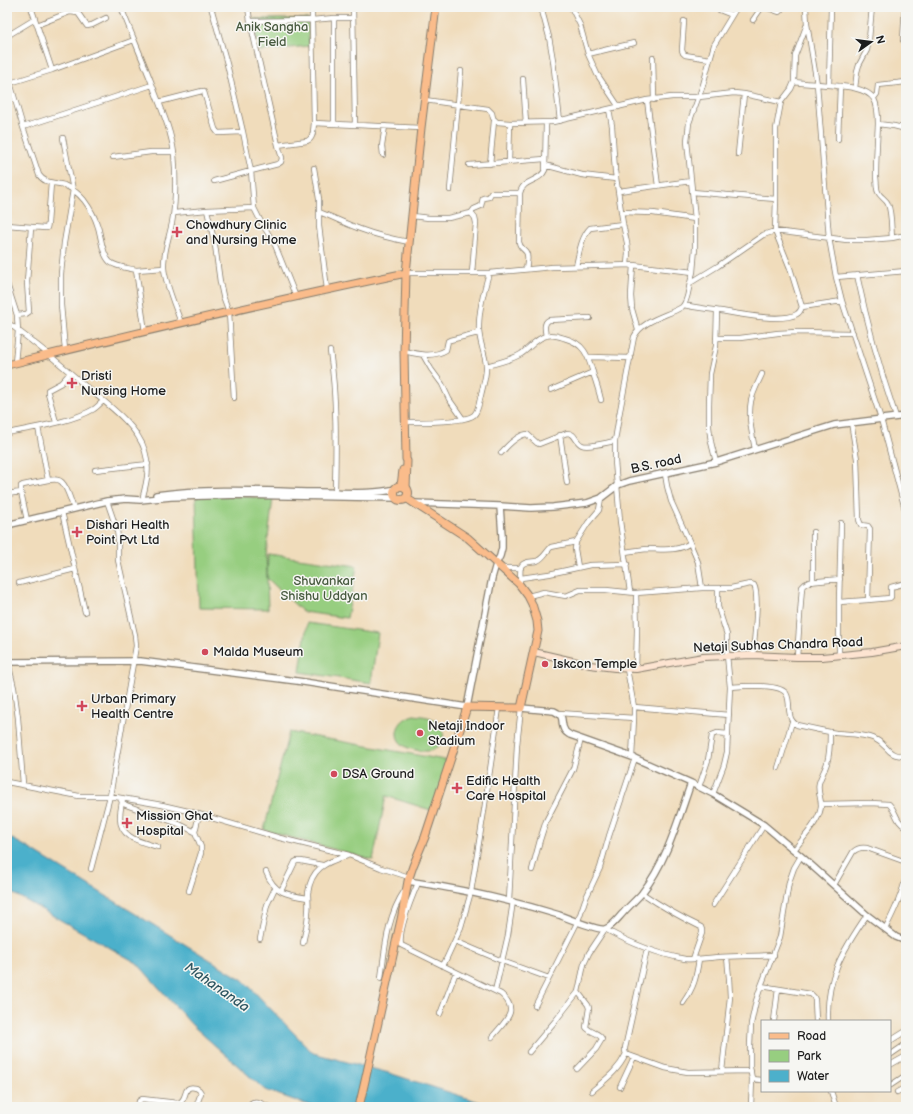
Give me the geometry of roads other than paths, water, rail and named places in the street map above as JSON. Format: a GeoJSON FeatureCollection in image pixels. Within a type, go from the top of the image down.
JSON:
{"type":"FeatureCollection","features":[{"type":"Feature","properties":{"kind":"main road"},"geometry":{"type":"LineString","coordinates":[[359,1107],[402,915],[408,881],[425,837],[467,707],[521,708],[538,630],[535,613],[520,581],[498,566],[477,547],[404,495],[404,460],[406,459],[404,351],[406,273],[421,128],[436,7]]}},
{"type":"Feature","properties":{"kind":"main road"},"geometry":{"type":"LineString","coordinates":[[7,365],[327,289],[406,273]]}},
{"type":"Feature","properties":{"kind":"main road","name":"Netaji Subhas Chandra Road"},"geometry":{"type":"LineString","coordinates":[[534,652],[590,665],[636,669],[657,666],[678,660],[703,657],[727,655],[797,657],[839,655],[872,652],[906,646]]}},
{"type":"Feature","properties":{"kind":"street"},"geometry":{"type":"LineString","coordinates":[[31,7],[52,70]]}},
{"type":"Feature","properties":{"kind":"street"},"geometry":{"type":"LineString","coordinates":[[121,7],[159,102],[174,152],[176,174],[174,213],[165,253],[164,268],[166,279],[181,324]]}},
{"type":"Feature","properties":{"kind":"street"},"geometry":{"type":"LineString","coordinates":[[211,7],[227,64],[243,132],[251,170],[254,208],[275,245],[296,297]]}},
{"type":"Feature","properties":{"kind":"street"},"geometry":{"type":"LineString","coordinates":[[214,181],[282,162],[248,7]]}},
{"type":"Feature","properties":{"kind":"street"},"geometry":{"type":"LineString","coordinates":[[278,145],[311,140],[312,136],[314,124],[312,7]]}},
{"type":"Feature","properties":{"kind":"street"},"geometry":{"type":"LineString","coordinates":[[353,7],[355,125]]}},
{"type":"Feature","properties":{"kind":"street"},"geometry":{"type":"LineString","coordinates":[[541,7],[553,60],[560,121]]}},
{"type":"Feature","properties":{"kind":"street"},"geometry":{"type":"LineString","coordinates":[[571,7],[580,25],[588,54],[597,74],[619,107]]}},
{"type":"Feature","properties":{"kind":"street"},"geometry":{"type":"LineString","coordinates":[[712,7],[732,15]]}},
{"type":"Feature","properties":{"kind":"street"},"geometry":{"type":"LineString","coordinates":[[630,592],[620,521],[615,461],[615,441],[619,416],[634,338],[638,330],[661,316],[684,305],[693,272],[695,248],[695,219],[687,141],[690,123],[703,85],[714,45],[737,7]]}},
{"type":"Feature","properties":{"kind":"street"},"geometry":{"type":"LineString","coordinates":[[753,20],[762,7]]}},
{"type":"Feature","properties":{"kind":"street"},"geometry":{"type":"LineString","coordinates":[[766,7],[779,12],[781,10]]}},
{"type":"Feature","properties":{"kind":"street"},"geometry":{"type":"LineString","coordinates":[[806,7],[807,24],[817,84],[829,238],[836,277],[842,301],[881,419],[906,513]]}},
{"type":"Feature","properties":{"kind":"street"},"geometry":{"type":"LineString","coordinates":[[829,85],[831,7]]}},
{"type":"Feature","properties":{"kind":"street"},"geometry":{"type":"LineString","coordinates":[[855,88],[859,65],[867,50],[872,7]]}},
{"type":"Feature","properties":{"kind":"street"},"geometry":{"type":"LineString","coordinates":[[903,40],[906,7]]}},
{"type":"Feature","properties":{"kind":"street"},"geometry":{"type":"LineString","coordinates":[[37,25],[71,10],[78,13],[87,26],[106,18]]}},
{"type":"Feature","properties":{"kind":"street"},"geometry":{"type":"LineString","coordinates":[[334,18],[334,124]]}},
{"type":"Feature","properties":{"kind":"street"},"geometry":{"type":"LineString","coordinates":[[250,21],[352,18]]}},
{"type":"Feature","properties":{"kind":"street"},"geometry":{"type":"LineString","coordinates":[[7,36],[35,19]]}},
{"type":"Feature","properties":{"kind":"street"},"geometry":{"type":"LineString","coordinates":[[684,21],[683,53],[685,55],[710,59]]}},
{"type":"Feature","properties":{"kind":"street"},"geometry":{"type":"LineString","coordinates":[[684,305],[705,310],[717,310],[770,318],[794,315],[801,311],[802,306],[790,268],[774,231],[776,199],[776,129],[781,102],[794,82],[795,56],[807,24]]}},
{"type":"Feature","properties":{"kind":"street"},"geometry":{"type":"LineString","coordinates":[[10,83],[52,70],[134,40]]}},
{"type":"Feature","properties":{"kind":"street"},"geometry":{"type":"LineString","coordinates":[[588,54],[634,43]]}},
{"type":"Feature","properties":{"kind":"street"},"geometry":{"type":"LineString","coordinates":[[653,58],[654,100]]}},
{"type":"Feature","properties":{"kind":"street"},"geometry":{"type":"LineString","coordinates":[[450,190],[461,71]]}},
{"type":"Feature","properties":{"kind":"street"},"geometry":{"type":"LineString","coordinates":[[7,72],[39,175],[42,179],[73,190],[83,198],[92,210],[98,226],[104,252],[109,261],[116,265],[136,270],[164,268]]}},
{"type":"Feature","properties":{"kind":"street"},"geometry":{"type":"LineString","coordinates":[[523,79],[526,123]]}},
{"type":"Feature","properties":{"kind":"street"},"geometry":{"type":"LineString","coordinates":[[794,82],[855,88],[874,98],[878,124],[876,156],[877,185],[878,192],[888,203],[890,209],[892,238]]}},
{"type":"Feature","properties":{"kind":"street"},"geometry":{"type":"LineString","coordinates":[[874,98],[878,85],[906,82]]}},
{"type":"Feature","properties":{"kind":"street"},"geometry":{"type":"LineString","coordinates":[[23,126],[152,85]]}},
{"type":"Feature","properties":{"kind":"street"},"geometry":{"type":"LineString","coordinates":[[838,139],[840,86]]}},
{"type":"Feature","properties":{"kind":"street"},"geometry":{"type":"LineString","coordinates":[[159,102],[202,91],[204,92],[215,128],[218,133],[243,132]]}},
{"type":"Feature","properties":{"kind":"street"},"geometry":{"type":"LineString","coordinates":[[494,121],[510,123],[546,123],[647,100],[672,97],[744,94],[781,102]]}},
{"type":"Feature","properties":{"kind":"street"},"geometry":{"type":"LineString","coordinates":[[738,154],[744,94]]}},
{"type":"Feature","properties":{"kind":"street"},"geometry":{"type":"LineString","coordinates":[[425,100],[488,109],[492,113],[494,121],[490,164]]}},
{"type":"Feature","properties":{"kind":"street"},"geometry":{"type":"LineString","coordinates":[[647,100],[658,186]]}},
{"type":"Feature","properties":{"kind":"street"},"geometry":{"type":"LineString","coordinates":[[609,109],[612,126],[616,179],[627,243],[627,266]]}},
{"type":"Feature","properties":{"kind":"street"},"geometry":{"type":"LineString","coordinates":[[509,162],[510,123]]}},
{"type":"Feature","properties":{"kind":"street"},"geometry":{"type":"LineString","coordinates":[[526,269],[527,253],[518,242],[520,193],[521,188],[524,185],[543,174],[545,165],[546,123]]}},
{"type":"Feature","properties":{"kind":"street"},"geometry":{"type":"LineString","coordinates":[[314,124],[421,128]]}},
{"type":"Feature","properties":{"kind":"street"},"geometry":{"type":"LineString","coordinates":[[878,124],[906,129]]}},
{"type":"Feature","properties":{"kind":"street"},"geometry":{"type":"LineString","coordinates":[[383,155],[382,146],[385,126]]}},
{"type":"Feature","properties":{"kind":"street"},"geometry":{"type":"LineString","coordinates":[[63,138],[73,190],[64,243],[61,274],[61,305],[65,350]]}},
{"type":"Feature","properties":{"kind":"street"},"geometry":{"type":"LineString","coordinates":[[113,157],[151,152],[174,152]]}},
{"type":"Feature","properties":{"kind":"street"},"geometry":{"type":"LineString","coordinates":[[469,166],[545,159]]}},
{"type":"Feature","properties":{"kind":"street"},"geometry":{"type":"LineString","coordinates":[[545,165],[582,175],[616,179]]}},
{"type":"Feature","properties":{"kind":"street"},"geometry":{"type":"LineString","coordinates":[[314,168],[319,199],[321,246],[327,289]]}},
{"type":"Feature","properties":{"kind":"street"},"geometry":{"type":"LineString","coordinates":[[618,191],[691,181]]}},
{"type":"Feature","properties":{"kind":"street"},"geometry":{"type":"LineString","coordinates":[[7,225],[31,228],[45,228],[48,226],[51,183]]}},
{"type":"Feature","properties":{"kind":"street"},"geometry":{"type":"LineString","coordinates":[[692,192],[776,199]]}},
{"type":"Feature","properties":{"kind":"street"},"geometry":{"type":"LineString","coordinates":[[412,216],[448,218],[471,213],[474,209],[481,206],[483,198],[490,197],[492,193],[520,193]]}},
{"type":"Feature","properties":{"kind":"street"},"geometry":{"type":"LineString","coordinates":[[174,213],[254,208]]}},
{"type":"Feature","properties":{"kind":"street"},"geometry":{"type":"LineString","coordinates":[[207,210],[215,245],[221,289],[229,312],[234,398]]}},
{"type":"Feature","properties":{"kind":"street"},"geometry":{"type":"LineString","coordinates":[[319,212],[359,229],[392,239],[409,242]]}},
{"type":"Feature","properties":{"kind":"street"},"geometry":{"type":"LineString","coordinates":[[621,212],[653,213],[695,219]]}},
{"type":"Feature","properties":{"kind":"street"},"geometry":{"type":"LineString","coordinates":[[471,213],[475,218],[476,223],[472,273]]}},
{"type":"Feature","properties":{"kind":"street"},"geometry":{"type":"LineString","coordinates":[[576,266],[584,238],[590,228],[623,224]]}},
{"type":"Feature","properties":{"kind":"street"},"geometry":{"type":"LineString","coordinates":[[17,315],[26,314],[29,312],[27,282],[31,228]]}},
{"type":"Feature","properties":{"kind":"street"},"geometry":{"type":"LineString","coordinates":[[690,283],[763,235],[774,231],[847,240],[892,238],[906,235]]}},
{"type":"Feature","properties":{"kind":"street"},"geometry":{"type":"LineString","coordinates":[[406,273],[489,273],[576,266],[633,265],[693,272]]}},
{"type":"Feature","properties":{"kind":"street"},"geometry":{"type":"LineString","coordinates":[[633,265],[631,296],[632,310],[638,330]]}},
{"type":"Feature","properties":{"kind":"street"},"geometry":{"type":"LineString","coordinates":[[136,270],[145,332]]}},
{"type":"Feature","properties":{"kind":"street"},"geometry":{"type":"LineString","coordinates":[[836,277],[906,271]]}},
{"type":"Feature","properties":{"kind":"street"},"geometry":{"type":"LineString","coordinates":[[405,422],[450,421],[463,419],[474,415],[477,410],[483,388],[486,366],[478,333],[480,308],[489,273]]}},
{"type":"Feature","properties":{"kind":"street"},"geometry":{"type":"LineString","coordinates":[[857,275],[874,350],[896,417]]}},
{"type":"Feature","properties":{"kind":"street"},"geometry":{"type":"LineString","coordinates":[[7,284],[17,315],[18,330],[15,363]]}},
{"type":"Feature","properties":{"kind":"street"},"geometry":{"type":"LineString","coordinates":[[802,306],[842,301]]}},
{"type":"Feature","properties":{"kind":"street"},"geometry":{"type":"LineString","coordinates":[[716,462],[709,427],[710,374],[714,357],[717,310]]}},
{"type":"Feature","properties":{"kind":"street"},"geometry":{"type":"LineString","coordinates":[[546,336],[546,321],[590,318]]}},
{"type":"Feature","properties":{"kind":"street"},"geometry":{"type":"LineString","coordinates":[[7,322],[49,354],[124,419],[136,433],[145,450],[148,464],[147,480],[143,496]]}},
{"type":"Feature","properties":{"kind":"street"},"geometry":{"type":"LineString","coordinates":[[716,338],[740,338],[797,332],[853,333]]}},
{"type":"Feature","properties":{"kind":"street"},"geometry":{"type":"LineString","coordinates":[[404,351],[422,355],[437,354],[444,351],[448,341],[478,333]]}},
{"type":"Feature","properties":{"kind":"street"},"geometry":{"type":"LineString","coordinates":[[486,366],[508,360],[521,354],[538,339],[546,336],[554,335],[570,339],[578,343],[589,357],[601,400]]}},
{"type":"Feature","properties":{"kind":"street"},"geometry":{"type":"LineString","coordinates":[[330,351],[335,395],[335,492]]}},
{"type":"Feature","properties":{"kind":"street"},"geometry":{"type":"LineString","coordinates":[[422,355],[463,419]]}},
{"type":"Feature","properties":{"kind":"street"},"geometry":{"type":"LineString","coordinates":[[589,357],[631,358]]}},
{"type":"Feature","properties":{"kind":"street"},"geometry":{"type":"LineString","coordinates":[[551,390],[593,372]]}},
{"type":"Feature","properties":{"kind":"street"},"geometry":{"type":"LineString","coordinates":[[56,422],[48,390],[62,383],[70,373]]}},
{"type":"Feature","properties":{"kind":"street"},"geometry":{"type":"LineString","coordinates":[[755,449],[750,421],[750,411],[751,401],[762,374]]}},
{"type":"Feature","properties":{"kind":"street"},"geometry":{"type":"LineString","coordinates":[[7,433],[38,427],[80,415],[94,409],[103,401]]}},
{"type":"Feature","properties":{"kind":"street","name":"B.S. road"},"geometry":{"type":"LineString","coordinates":[[404,495],[531,508],[587,503],[601,498],[618,485],[629,481],[716,462],[834,425],[906,416]]}},
{"type":"Feature","properties":{"kind":"street"},"geometry":{"type":"LineString","coordinates":[[851,422],[857,459],[858,520],[861,525],[868,526],[870,529],[868,600]]}},
{"type":"Feature","properties":{"kind":"street"},"geometry":{"type":"LineString","coordinates":[[38,427],[48,480]]}},
{"type":"Feature","properties":{"kind":"street"},"geometry":{"type":"LineString","coordinates":[[501,453],[508,445],[523,434],[527,434],[540,444],[560,435],[571,433],[582,445],[587,446],[615,441]]}},
{"type":"Feature","properties":{"kind":"street"},"geometry":{"type":"LineString","coordinates":[[560,435],[567,483]]}},
{"type":"Feature","properties":{"kind":"street"},"geometry":{"type":"LineString","coordinates":[[95,470],[148,464]]}},
{"type":"Feature","properties":{"kind":"street"},"geometry":{"type":"LineString","coordinates":[[665,474],[671,501],[698,562],[702,588]]}},
{"type":"Feature","properties":{"kind":"street"},"geometry":{"type":"LineString","coordinates":[[27,520],[21,492],[21,486],[23,485],[58,479],[62,481],[65,486],[74,509]]}},
{"type":"Feature","properties":{"kind":"street"},"geometry":{"type":"LineString","coordinates":[[136,499],[143,496],[171,493],[240,491],[387,491],[404,495]]}},
{"type":"Feature","properties":{"kind":"street"},"geometry":{"type":"LineString","coordinates":[[7,494],[21,492]]}},
{"type":"Feature","properties":{"kind":"street"},"geometry":{"type":"LineString","coordinates":[[7,525],[107,501],[126,499],[140,500],[240,495],[404,495]]}},
{"type":"Feature","properties":{"kind":"street"},"geometry":{"type":"LineString","coordinates":[[578,567],[575,549],[576,542],[599,510],[601,498]]}},
{"type":"Feature","properties":{"kind":"street"},"geometry":{"type":"LineString","coordinates":[[91,869],[110,796],[136,646],[135,635],[118,560],[117,530],[107,501]]}},
{"type":"Feature","properties":{"kind":"street"},"geometry":{"type":"LineString","coordinates":[[23,784],[18,718],[14,688],[7,661],[140,661],[296,681],[467,707],[502,548],[500,506]]}},
{"type":"Feature","properties":{"kind":"street"},"geometry":{"type":"LineString","coordinates":[[62,512],[86,612]]}},
{"type":"Feature","properties":{"kind":"street"},"geometry":{"type":"LineString","coordinates":[[839,655],[840,523]]}},
{"type":"Feature","properties":{"kind":"street"},"geometry":{"type":"LineString","coordinates":[[813,532],[813,582]]}},
{"type":"Feature","properties":{"kind":"street"},"geometry":{"type":"LineString","coordinates":[[576,542],[555,545],[550,547],[541,559],[523,563],[521,565],[520,581],[578,567],[604,564],[626,564]]}},
{"type":"Feature","properties":{"kind":"street"},"geometry":{"type":"LineString","coordinates":[[625,552],[678,548],[686,546],[690,543]]}},
{"type":"Feature","properties":{"kind":"street"},"geometry":{"type":"LineString","coordinates":[[498,566],[521,568]]}},
{"type":"Feature","properties":{"kind":"street"},"geometry":{"type":"LineString","coordinates":[[19,583],[75,569]]}},
{"type":"Feature","properties":{"kind":"street"},"geometry":{"type":"LineString","coordinates":[[797,657],[802,587],[805,584],[813,582],[840,579]]}},
{"type":"Feature","properties":{"kind":"street"},"geometry":{"type":"LineString","coordinates":[[839,602],[890,598],[891,588],[906,583]]}},
{"type":"Feature","properties":{"kind":"street"},"geometry":{"type":"LineString","coordinates":[[528,596],[544,592],[566,596],[580,590],[606,590],[636,593],[702,588],[718,589],[750,584],[754,585],[757,599],[753,655]]}},
{"type":"Feature","properties":{"kind":"street"},"geometry":{"type":"LineString","coordinates":[[713,794],[724,765],[728,734],[730,687],[727,635],[718,607],[718,589]]}},
{"type":"Feature","properties":{"kind":"street"},"geometry":{"type":"LineString","coordinates":[[636,593],[636,669]]}},
{"type":"Feature","properties":{"kind":"street"},"geometry":{"type":"LineString","coordinates":[[535,1006],[578,922],[585,900],[600,868],[633,758],[634,707],[627,668]]}},
{"type":"Feature","properties":{"kind":"street"},"geometry":{"type":"LineString","coordinates":[[730,687],[763,686],[782,690],[788,699],[790,717],[792,722],[796,725],[830,732],[868,737],[875,739],[882,744],[893,755],[906,756]]}},
{"type":"Feature","properties":{"kind":"street"},"geometry":{"type":"LineString","coordinates":[[634,707],[729,715]]}},
{"type":"Feature","properties":{"kind":"street"},"geometry":{"type":"LineString","coordinates":[[442,966],[466,913],[471,892],[482,826],[498,708]]}},
{"type":"Feature","properties":{"kind":"street"},"geometry":{"type":"LineString","coordinates":[[495,991],[502,961],[511,901],[517,745],[521,708],[554,711],[559,713],[634,718]]}},
{"type":"Feature","properties":{"kind":"street"},"geometry":{"type":"LineString","coordinates":[[559,713],[563,719],[563,727],[565,732],[570,735],[633,758],[691,782],[764,824],[867,915],[896,937],[906,941]]}},
{"type":"Feature","properties":{"kind":"street"},"geometry":{"type":"LineString","coordinates":[[778,768],[792,722]]}},
{"type":"Feature","properties":{"kind":"street"},"geometry":{"type":"LineString","coordinates":[[794,850],[814,824],[820,813],[821,804],[818,790],[819,783],[827,764],[830,732]]}},
{"type":"Feature","properties":{"kind":"street"},"geometry":{"type":"LineString","coordinates":[[700,787],[708,760],[712,735],[717,733],[728,734]]}},
{"type":"Feature","properties":{"kind":"street"},"geometry":{"type":"LineString","coordinates":[[532,870],[546,821],[573,769],[581,739]]}},
{"type":"Feature","properties":{"kind":"street"},"geometry":{"type":"LineString","coordinates":[[7,782],[79,796],[110,796],[121,800],[162,805],[199,814],[348,856],[381,868],[408,881],[471,892],[511,901],[598,929],[605,929],[624,940],[671,956],[696,959],[774,955]]}},
{"type":"Feature","properties":{"kind":"street"},"geometry":{"type":"LineString","coordinates":[[529,1052],[578,992],[584,964],[589,953],[605,929],[612,924],[642,893],[654,874],[666,850],[691,782]]}},
{"type":"Feature","properties":{"kind":"street"},"geometry":{"type":"LineString","coordinates":[[121,800],[126,805],[179,824],[194,832],[201,847],[201,854],[189,891]]}},
{"type":"Feature","properties":{"kind":"street"},"geometry":{"type":"LineString","coordinates":[[121,800],[120,817],[122,830],[134,839],[158,847]]}},
{"type":"Feature","properties":{"kind":"street"},"geometry":{"type":"LineString","coordinates":[[821,804],[889,804],[899,822],[906,827]]}},
{"type":"Feature","properties":{"kind":"street"},"geometry":{"type":"LineString","coordinates":[[194,832],[199,814]]}},
{"type":"Feature","properties":{"kind":"street"},"geometry":{"type":"LineString","coordinates":[[714,905],[764,824]]}},
{"type":"Feature","properties":{"kind":"street"},"geometry":{"type":"LineString","coordinates":[[834,885],[856,849],[867,848],[906,862]]}},
{"type":"Feature","properties":{"kind":"street"},"geometry":{"type":"LineString","coordinates":[[303,942],[308,912],[308,898],[311,881],[315,873],[322,865],[332,860],[348,856]]}},
{"type":"Feature","properties":{"kind":"street"},"geometry":{"type":"LineString","coordinates":[[751,1107],[751,1024],[761,986],[780,937],[789,882],[794,868],[801,856]]}},
{"type":"Feature","properties":{"kind":"street"},"geometry":{"type":"LineString","coordinates":[[281,891],[295,862],[301,861],[322,865]]}},
{"type":"Feature","properties":{"kind":"street"},"geometry":{"type":"LineString","coordinates":[[266,872],[268,879],[275,888],[295,896],[308,898]]}},
{"type":"Feature","properties":{"kind":"street"},"geometry":{"type":"LineString","coordinates":[[885,929],[898,902],[906,876]]}},
{"type":"Feature","properties":{"kind":"street"},"geometry":{"type":"LineString","coordinates":[[381,978],[388,931],[397,905],[408,881]]}},
{"type":"Feature","properties":{"kind":"street"},"geometry":{"type":"LineString","coordinates":[[418,883],[405,920],[400,944],[402,947],[501,994],[507,1000],[510,1005],[508,1017],[492,1037]]}},
{"type":"Feature","properties":{"kind":"street"},"geometry":{"type":"LineString","coordinates":[[260,939],[267,905],[275,888]]}},
{"type":"Feature","properties":{"kind":"street"},"geometry":{"type":"LineString","coordinates":[[642,893],[673,913],[701,927],[702,933],[696,959],[696,976],[694,986],[683,1003]]}},
{"type":"Feature","properties":{"kind":"street"},"geometry":{"type":"LineString","coordinates":[[828,1020],[829,995],[833,976],[839,959],[850,939],[867,915]]}},
{"type":"Feature","properties":{"kind":"street"},"geometry":{"type":"LineString","coordinates":[[454,941],[502,961],[549,978]]}},
{"type":"Feature","properties":{"kind":"street"},"geometry":{"type":"LineString","coordinates":[[592,1091],[618,1069],[626,1054],[625,1048],[648,949]]}},
{"type":"Feature","properties":{"kind":"street"},"geometry":{"type":"LineString","coordinates":[[722,1071],[730,997],[727,957]]}},
{"type":"Feature","properties":{"kind":"street"},"geometry":{"type":"LineString","coordinates":[[440,1014],[456,972]]}},
{"type":"Feature","properties":{"kind":"street"},"geometry":{"type":"LineString","coordinates":[[761,986],[813,995],[815,1000],[816,1020]]}},
{"type":"Feature","properties":{"kind":"street"},"geometry":{"type":"LineString","coordinates":[[774,1020],[778,989]]}},
{"type":"Feature","properties":{"kind":"street"},"geometry":{"type":"LineString","coordinates":[[577,1069],[596,1049],[602,1039],[599,1035],[588,1030],[586,1027],[589,1008],[578,992]]}},
{"type":"Feature","properties":{"kind":"street"},"geometry":{"type":"LineString","coordinates":[[891,1040],[906,1031]]}},
{"type":"Feature","properties":{"kind":"street"},"geometry":{"type":"LineString","coordinates":[[891,1054],[906,1044]]}},
{"type":"Feature","properties":{"kind":"street"},"geometry":{"type":"LineString","coordinates":[[626,1054],[665,1068],[688,1072],[751,1070]]}},
{"type":"Feature","properties":{"kind":"street"},"geometry":{"type":"LineString","coordinates":[[891,1064],[906,1056]]}},
{"type":"Feature","properties":{"kind":"street"},"geometry":{"type":"LineString","coordinates":[[620,1088],[634,1057]]}},
{"type":"Feature","properties":{"kind":"street"},"geometry":{"type":"LineString","coordinates":[[891,1085],[906,1075]]}},
{"type":"Feature","properties":{"kind":"street"},"geometry":{"type":"LineString","coordinates":[[752,1079],[761,1080]]}},
{"type":"Feature","properties":{"kind":"street"},"geometry":{"type":"LineString","coordinates":[[138,1107],[139,1101],[142,1099],[181,1103],[187,1089],[191,1087],[200,1090],[196,1107]]}},
{"type":"Feature","properties":{"kind":"street"},"geometry":{"type":"LineString","coordinates":[[897,1092],[906,1087]]}},
{"type":"Feature","properties":{"kind":"street"},"geometry":{"type":"LineString","coordinates":[[831,1092],[836,1107]]}},
{"type":"Feature","properties":{"kind":"street"},"geometry":{"type":"LineString","coordinates":[[249,1107],[252,1102],[269,1107]]}},
{"type":"Feature","properties":{"kind":"water","name":"Mahananda"},"geometry":{"type":"Polygon","coordinates":[[[7,836],[243,980],[313,1053],[389,1073],[495,1107],[314,1107],[265,1090],[192,1025],[137,963],[7,890],[7,836]]]}},
{"type":"Feature","properties":{"kind":"place","name":"Chowdhury Clinic and Nursing Home"},"geometry":{"type":"Point","coordinates":[177,232]}},
{"type":"Feature","properties":{"kind":"place","name":"Dristi Nursing Home"},"geometry":{"type":"Point","coordinates":[72,383]}},
{"type":"Feature","properties":{"kind":"place","name":"Dishari Health Point Pvt Ltd"},"geometry":{"type":"Point","coordinates":[77,532]}},
{"type":"Feature","properties":{"kind":"place","name":"Malda Museum"},"geometry":{"type":"Point","coordinates":[205,652]}},
{"type":"Feature","properties":{"kind":"place","name":"Iskcon Temple"},"geometry":{"type":"Point","coordinates":[545,664]}},
{"type":"Feature","properties":{"kind":"place","name":"Urban Primary Health Centre"},"geometry":{"type":"Point","coordinates":[82,706]}},
{"type":"Feature","properties":{"kind":"place","name":"Netaji Indoor Stadium"},"geometry":{"type":"Point","coordinates":[420,733]}},
{"type":"Feature","properties":{"kind":"place","name":"DSA Ground"},"geometry":{"type":"Point","coordinates":[334,774]}},
{"type":"Feature","properties":{"kind":"place","name":"Edific Health Care Hospital"},"geometry":{"type":"Point","coordinates":[457,788]}},
{"type":"Feature","properties":{"kind":"place","name":"Mission Ghat Hospital"},"geometry":{"type":"Point","coordinates":[127,823]}},
{"type":"Feature","properties":{"kind":"park label","name":"Anik Sangha Field"},"geometry":{"type":"Point","coordinates":[272,34]}},
{"type":"Feature","properties":{"kind":"park label","name":"Shuvankar Shishu Uddyan"},"geometry":{"type":"Point","coordinates":[324,588]}}]}
